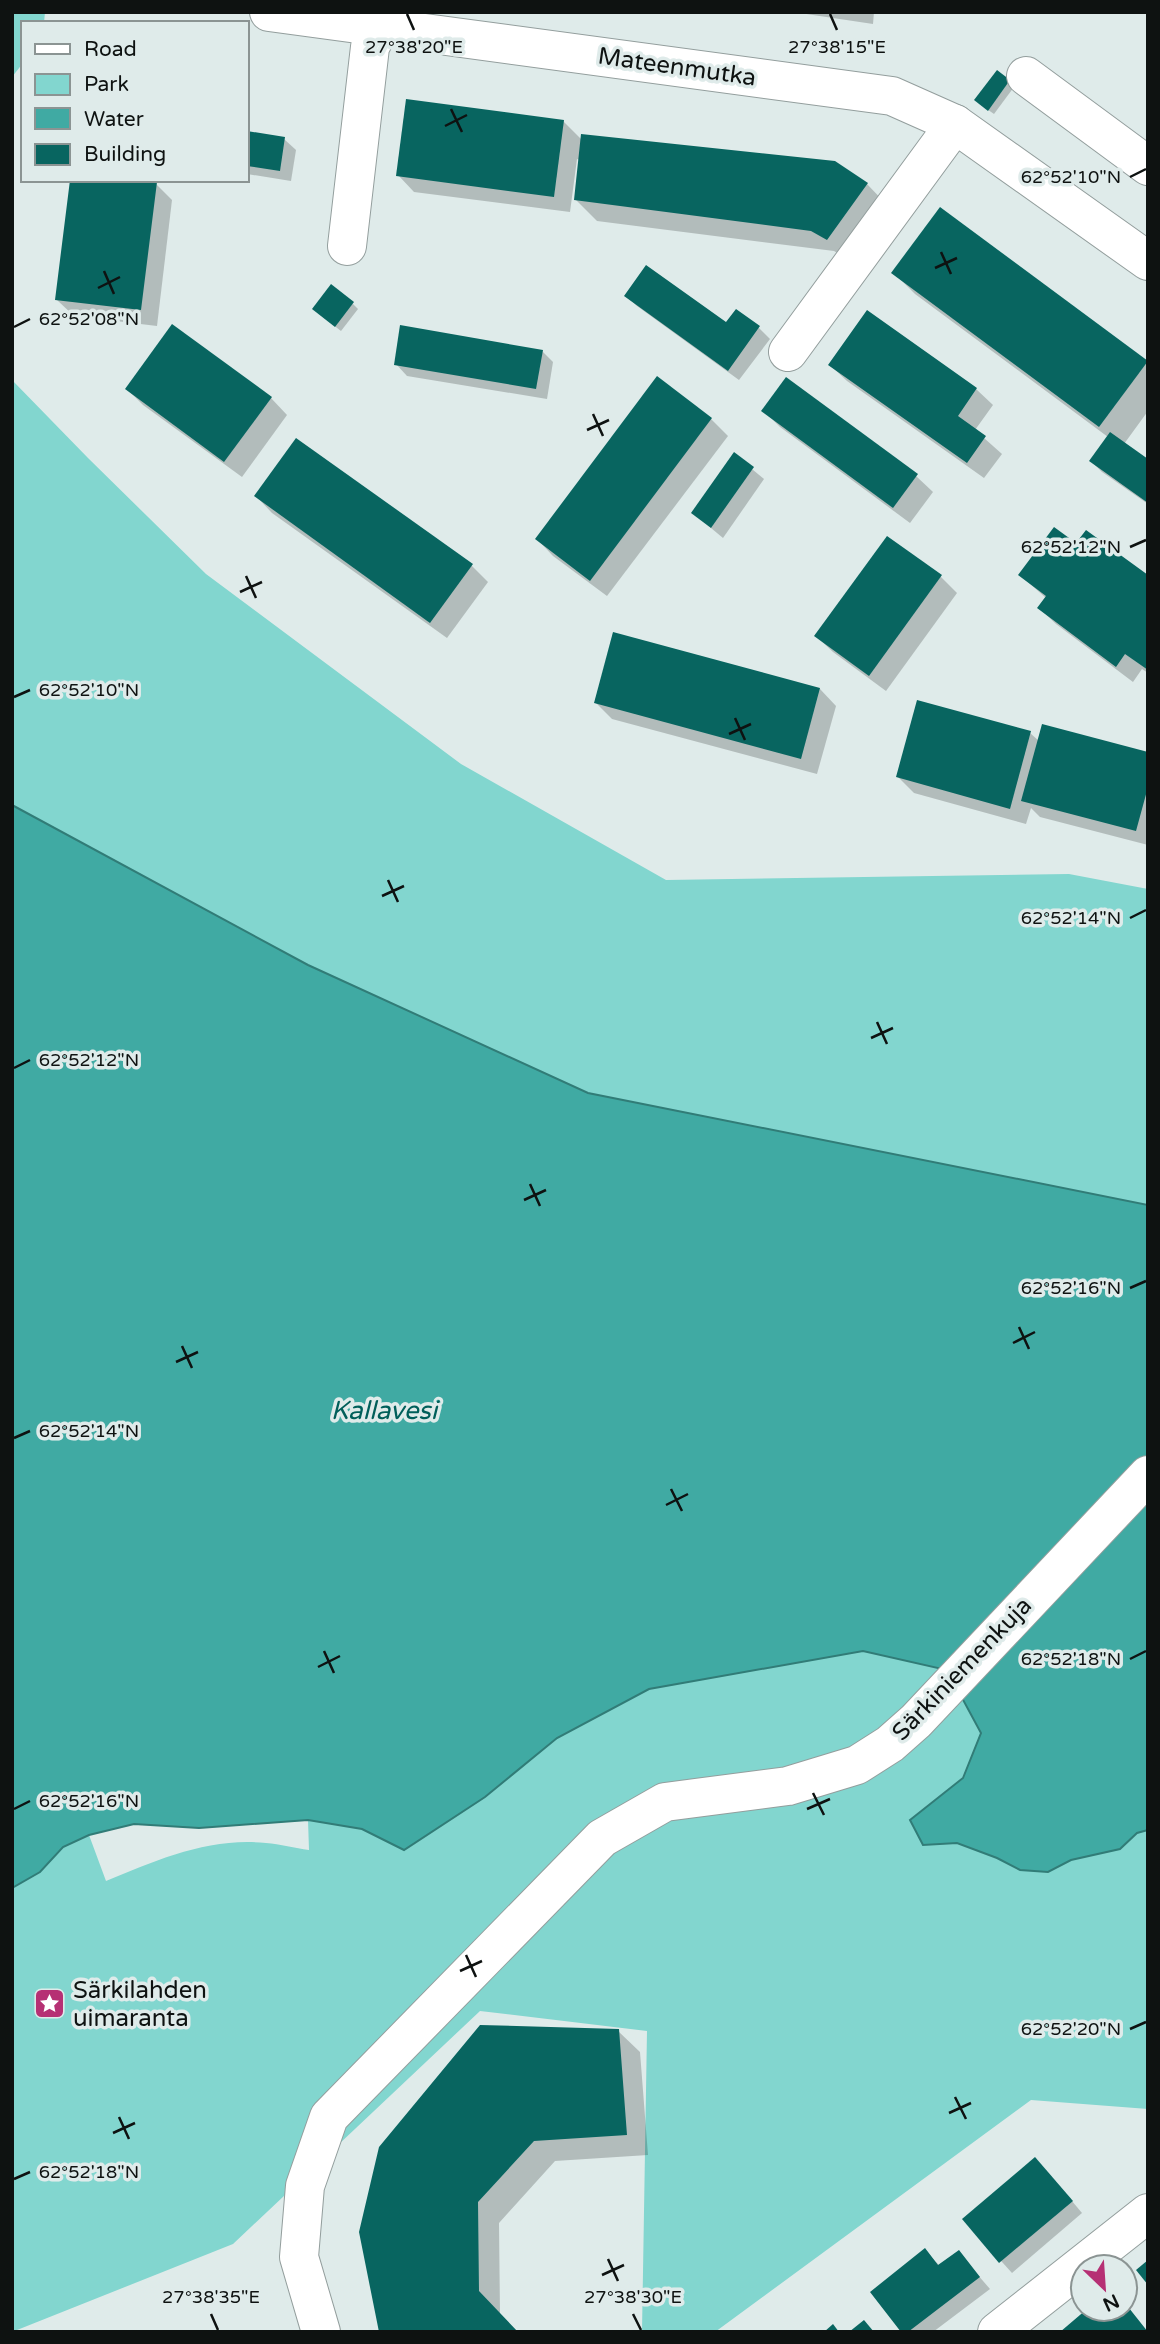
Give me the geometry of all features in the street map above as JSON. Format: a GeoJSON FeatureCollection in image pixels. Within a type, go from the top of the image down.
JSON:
{"type":"FeatureCollection","features":[{"type":"Feature","properties":{"kind":"street","name":"Mateenmutka"},"geometry":{"type":"LineString","coordinates":[[269,12],[892,96],[955,124],[1148,261]]}},
{"type":"Feature","properties":{"kind":"street"},"geometry":{"type":"LineString","coordinates":[[347,246],[370,47],[380,27]]}},
{"type":"Feature","properties":{"kind":"street"},"geometry":{"type":"LineString","coordinates":[[1026,76],[1148,166]]}},
{"type":"Feature","properties":{"kind":"street"},"geometry":{"type":"LineString","coordinates":[[788,352],[955,124]]}},
{"type":"Feature","properties":{"kind":"street","name":"Särkiniemenkuja"},"geometry":{"type":"LineString","coordinates":[[321,2332],[299,2257],[305,2186],[329,2117],[602,1838],[665,1802],[788,1786],[857,1765],[890,1744],[916,1721],[1148,1475]]}},
{"type":"Feature","properties":{"kind":"street"},"geometry":{"type":"LineString","coordinates":[[996,2332],[1148,2213]]}},
{"type":"Feature","properties":{"kind":"green space"},"geometry":{"type":"Polygon","coordinates":[[[12,12],[45,12],[44,21],[21,21],[21,66],[12,77],[12,12]]]}},
{"type":"Feature","properties":{"kind":"green space"},"geometry":{"type":"Polygon","coordinates":[[[12,380],[206,574],[461,764],[666,880],[1069,874],[1148,889],[1148,1205],[588,1093],[308,965],[12,805],[12,380]]]}},
{"type":"Feature","properties":{"kind":"green space"},"geometry":{"type":"Polygon","coordinates":[[[863,1651],[947,1670],[981,1733],[963,1778],[910,1820],[923,1845],[957,1843],[1020,1870],[1048,1872],[1071,1860],[1120,1849],[1137,1833],[1148,1830],[1148,2109],[1031,2100],[715,2332],[642,2332],[647,2031],[480,2011],[233,2244],[12,2332],[12,1888],[40,1872],[63,1847],[89,1835],[106,1881],[184,1852],[224,1843],[266,1843],[309,1850],[308,1820],[362,1829],[405,1850],[485,1797],[557,1738],[649,1689],[863,1651]]]}},
{"type":"Feature","properties":{"kind":"water","name":"Kallavesi"},"geometry":{"type":"Polygon","coordinates":[[[12,805],[308,965],[588,1093],[1148,1205],[1148,1830],[1137,1833],[1120,1849],[1071,1860],[1048,1872],[1020,1870],[957,1843],[923,1845],[910,1820],[963,1778],[981,1733],[947,1670],[863,1651],[649,1689],[557,1738],[485,1797],[404,1850],[362,1829],[308,1820],[199,1828],[134,1824],[89,1835],[63,1847],[40,1872],[12,1888],[12,805]]]}},
{"type":"Feature","properties":{"kind":"building"},"geometry":{"type":"Polygon","coordinates":[[[997,70],[1010,80],[988,111],[974,100],[997,70]]]}},
{"type":"Feature","properties":{"kind":"building"},"geometry":{"type":"Polygon","coordinates":[[[406,99],[564,120],[554,197],[396,176],[406,99]]]}},
{"type":"Feature","properties":{"kind":"building"},"geometry":{"type":"Polygon","coordinates":[[[248,131],[285,137],[280,171],[248,166],[248,131]]]}},
{"type":"Feature","properties":{"kind":"building"},"geometry":{"type":"Polygon","coordinates":[[[581,134],[835,161],[868,183],[827,240],[811,231],[574,200],[581,134]]]}},
{"type":"Feature","properties":{"kind":"building"},"geometry":{"type":"Polygon","coordinates":[[[70,182],[157,182],[141,310],[55,300],[70,182]]]}},
{"type":"Feature","properties":{"kind":"building"},"geometry":{"type":"Polygon","coordinates":[[[940,207],[1148,361],[1099,427],[891,273],[940,207]]]}},
{"type":"Feature","properties":{"kind":"building"},"geometry":{"type":"Polygon","coordinates":[[[646,265],[726,322],[736,309],[760,326],[728,371],[624,296],[646,265]]]}},
{"type":"Feature","properties":{"kind":"building"},"geometry":{"type":"Polygon","coordinates":[[[331,284],[354,302],[335,327],[312,309],[331,284]]]}},
{"type":"Feature","properties":{"kind":"building"},"geometry":{"type":"Polygon","coordinates":[[[867,310],[977,388],[958,416],[986,436],[967,463],[828,365],[867,310]]]}},
{"type":"Feature","properties":{"kind":"building"},"geometry":{"type":"Polygon","coordinates":[[[172,324],[272,397],[224,462],[125,389],[172,324]]]}},
{"type":"Feature","properties":{"kind":"building"},"geometry":{"type":"Polygon","coordinates":[[[400,325],[543,350],[536,389],[394,365],[400,325]]]}},
{"type":"Feature","properties":{"kind":"building"},"geometry":{"type":"Polygon","coordinates":[[[657,376],[712,418],[590,581],[535,539],[657,376]]]}},
{"type":"Feature","properties":{"kind":"building"},"geometry":{"type":"Polygon","coordinates":[[[786,377],[918,474],[893,508],[761,411],[786,377]]]}},
{"type":"Feature","properties":{"kind":"building"},"geometry":{"type":"Polygon","coordinates":[[[1110,432],[1148,459],[1148,503],[1089,461],[1110,432]]]}},
{"type":"Feature","properties":{"kind":"building"},"geometry":{"type":"Polygon","coordinates":[[[296,438],[473,564],[430,623],[254,496],[296,438]]]}},
{"type":"Feature","properties":{"kind":"building"},"geometry":{"type":"Polygon","coordinates":[[[734,452],[754,467],[711,528],[691,513],[734,452]]]}},
{"type":"Feature","properties":{"kind":"building"},"geometry":{"type":"Polygon","coordinates":[[[1054,527],[1076,543],[1086,530],[1148,575],[1148,670],[1125,654],[1116,667],[1037,608],[1046,596],[1018,575],[1054,527]]]}},
{"type":"Feature","properties":{"kind":"building"},"geometry":{"type":"Polygon","coordinates":[[[887,536],[942,575],[869,676],[814,636],[887,536]]]}},
{"type":"Feature","properties":{"kind":"building"},"geometry":{"type":"Polygon","coordinates":[[[613,632],[820,688],[801,759],[594,703],[613,632]]]}},
{"type":"Feature","properties":{"kind":"building"},"geometry":{"type":"Polygon","coordinates":[[[917,700],[1031,731],[1010,809],[896,777],[917,700]]]}},
{"type":"Feature","properties":{"kind":"building"},"geometry":{"type":"Polygon","coordinates":[[[1042,724],[1148,752],[1148,787],[1136,831],[1021,801],[1042,724]]]}},
{"type":"Feature","properties":{"kind":"building"},"geometry":{"type":"Polygon","coordinates":[[[480,2025],[619,2029],[627,2135],[534,2141],[478,2202],[479,2291],[518,2332],[379,2332],[359,2232],[379,2147],[480,2025]]]}},
{"type":"Feature","properties":{"kind":"building"},"geometry":{"type":"Polygon","coordinates":[[[1035,2157],[1073,2201],[999,2263],[962,2219],[1035,2157]]]}},
{"type":"Feature","properties":{"kind":"building"},"geometry":{"type":"Polygon","coordinates":[[[925,2248],[938,2265],[959,2250],[980,2277],[908,2332],[901,2332],[870,2292],[925,2248]]]}},
{"type":"Feature","properties":{"kind":"building"},"geometry":{"type":"Polygon","coordinates":[[[1148,2260],[1148,2285],[1139,2274],[1139,2268],[1148,2260]]]}},
{"type":"Feature","properties":{"kind":"building"},"geometry":{"type":"Polygon","coordinates":[[[864,2320],[874,2332],[849,2332],[864,2320]]]}},
{"type":"Feature","properties":{"kind":"building"},"geometry":{"type":"Polygon","coordinates":[[[1139,2321],[1148,2332],[1060,2332],[1071,2323],[1139,2323],[1139,2321]]]}},
{"type":"Feature","properties":{"kind":"building"},"geometry":{"type":"Polygon","coordinates":[[[833,2324],[839,2332],[824,2332],[833,2324]]]}},
{"type":"Feature","properties":{"kind":"place","name":"Särkilahden uimaranta"},"geometry":{"type":"Point","coordinates":[50,2004]}}]}
